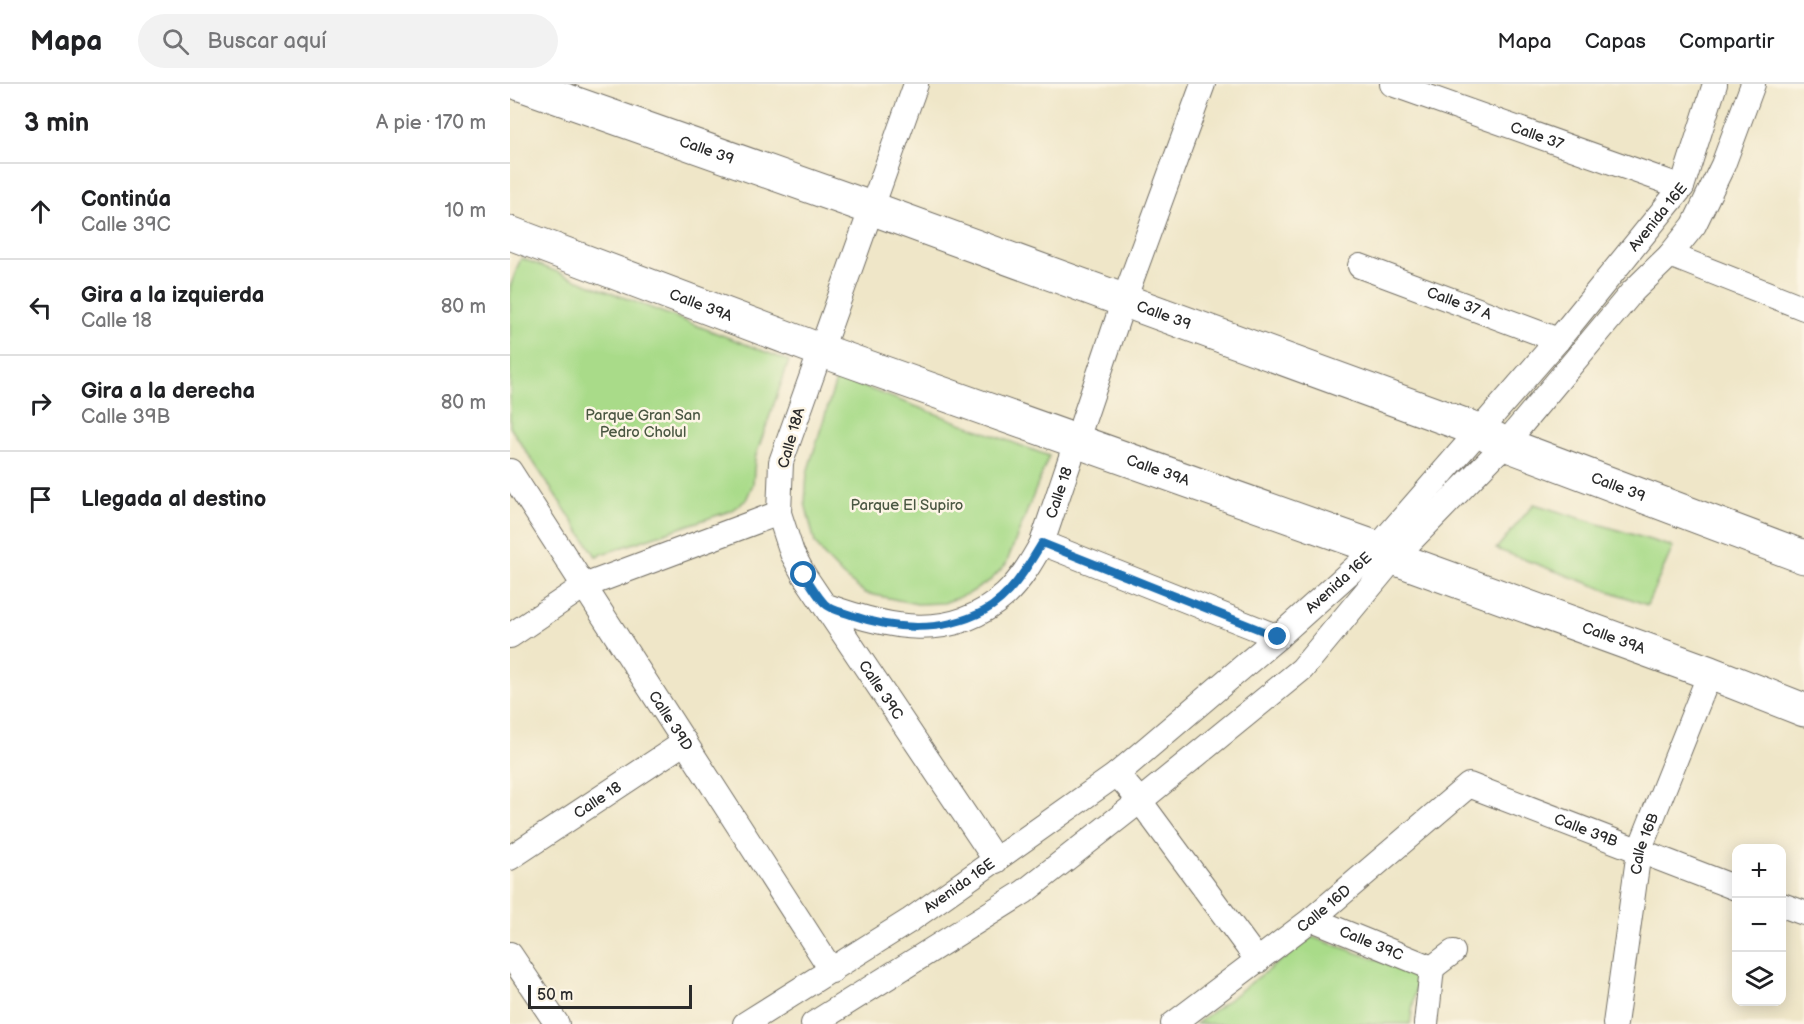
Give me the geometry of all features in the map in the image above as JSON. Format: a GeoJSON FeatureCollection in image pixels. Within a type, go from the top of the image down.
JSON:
{"type":"FeatureCollection","features":[{"type":"Feature","properties":{"kind":"main road","name":"Calle 39"},"geometry":{"type":"LineString","coordinates":[[520,84],[1124,300],[1493,437],[1804,557]]}},
{"type":"Feature","properties":{"kind":"main road","name":"Calle 39A"},"geometry":{"type":"LineString","coordinates":[[510,233],[820,350],[1385,553],[1804,710]]}},
{"type":"Feature","properties":{"kind":"street","name":"Calle 18A"},"geometry":{"type":"LineString","coordinates":[[780,513],[781,462],[916,84]]}},
{"type":"Feature","properties":{"kind":"street","name":"Calle 18"},"geometry":{"type":"LineString","coordinates":[[827,606],[863,619],[896,626],[929,627],[958,622],[985,610],[1006,594],[1027,568],[1042,543],[1078,442],[1124,300],[1203,84]]}},
{"type":"Feature","properties":{"kind":"street","name":"Calle 37"},"geometry":{"type":"LineString","coordinates":[[1392,84],[1682,187]]}},
{"type":"Feature","properties":{"kind":"street","name":"Avenida 16E"},"geometry":{"type":"LineString","coordinates":[[1493,437],[1558,340],[1682,187],[1715,84]]}},
{"type":"Feature","properties":{"kind":"street","name":"Avenida 16E"},"geometry":{"type":"LineString","coordinates":[[813,1024],[1024,892],[1302,669],[1385,553],[1493,437],[1670,255],[1694,225],[1723,165],[1753,84]]}},
{"type":"Feature","properties":{"kind":"street"},"geometry":{"type":"LineString","coordinates":[[1670,255],[1804,308]]}},
{"type":"Feature","properties":{"kind":"street","name":"Calle 37 A"},"geometry":{"type":"LineString","coordinates":[[1360,266],[1558,340]]}},
{"type":"Feature","properties":{"kind":"street","name":"Calle 39D"},"geometry":{"type":"LineString","coordinates":[[510,471],[832,971]]}},
{"type":"Feature","properties":{"kind":"street"},"geometry":{"type":"LineString","coordinates":[[510,636],[584,586],[780,513]]}},
{"type":"Feature","properties":{"kind":"street","name":"Calle 39C"},"geometry":{"type":"LineString","coordinates":[[780,513],[792,553],[804,575],[827,606],[996,861]]}},
{"type":"Feature","properties":{"kind":"street"},"geometry":{"type":"LineString","coordinates":[[1042,543],[1278,637]]}},
{"type":"Feature","properties":{"kind":"street","name":"Avenida 16E"},"geometry":{"type":"LineString","coordinates":[[745,1024],[909,921],[1117,774],[1278,637],[1385,553]]}},
{"type":"Feature","properties":{"kind":"street","name":"Calle 16B"},"geometry":{"type":"LineString","coordinates":[[1615,1024],[1639,851],[1710,673]]}},
{"type":"Feature","properties":{"kind":"street","name":"Calle 18"},"geometry":{"type":"LineString","coordinates":[[510,858],[685,742]]}},
{"type":"Feature","properties":{"kind":"street"},"geometry":{"type":"LineString","coordinates":[[1117,774],[1140,801],[1258,961]]}},
{"type":"Feature","properties":{"kind":"street","name":"Calle 39B"},"geometry":{"type":"LineString","coordinates":[[1469,785],[1732,886]]}},
{"type":"Feature","properties":{"kind":"street","name":"Calle 16D"},"geometry":{"type":"LineString","coordinates":[[1173,1024],[1312,919],[1469,785]]}},
{"type":"Feature","properties":{"kind":"street"},"geometry":{"type":"LineString","coordinates":[[1786,906],[1804,913]]}},
{"type":"Feature","properties":{"kind":"street","name":"Calle 39C"},"geometry":{"type":"LineString","coordinates":[[1312,919],[1432,968]]}},
{"type":"Feature","properties":{"kind":"street"},"geometry":{"type":"LineString","coordinates":[[1426,1024],[1432,968],[1453,952]]}},
{"type":"Feature","properties":{"kind":"street"},"geometry":{"type":"LineString","coordinates":[[510,954],[556,1024]]}},
{"type":"Feature","properties":{"kind":"green space","name":"Parque Gran San Pedro Cholul"},"geometry":{"type":"Polygon","coordinates":[[[521,258],[789,361],[755,458],[753,484],[746,500],[730,511],[596,556],[510,427],[510,287],[521,258]]]}},
{"type":"Feature","properties":{"kind":"green space","name":"Parque El Supiro"},"geometry":{"type":"Polygon","coordinates":[[[837,377],[1049,456],[1006,564],[991,580],[970,593],[944,603],[917,604],[865,593],[843,576],[826,558],[815,543],[805,503],[807,473],[837,377]]]}},
{"type":"Feature","properties":{"kind":"green space"},"geometry":{"type":"Polygon","coordinates":[[[1534,504],[1673,547],[1647,605],[1496,549],[1534,504]]]}},
{"type":"Feature","properties":{"kind":"green space"},"geometry":{"type":"Polygon","coordinates":[[[1312,937],[1418,974],[1410,1024],[1196,1024],[1312,937]]]}},
{"type":"Feature","properties":{"kind":"route"},"geometry":{"type":"LineString","coordinates":[[804,575],[827,606],[863,619],[896,626],[929,627],[958,622],[985,610],[1006,594],[1027,568],[1042,543],[1278,637]]}}]}
